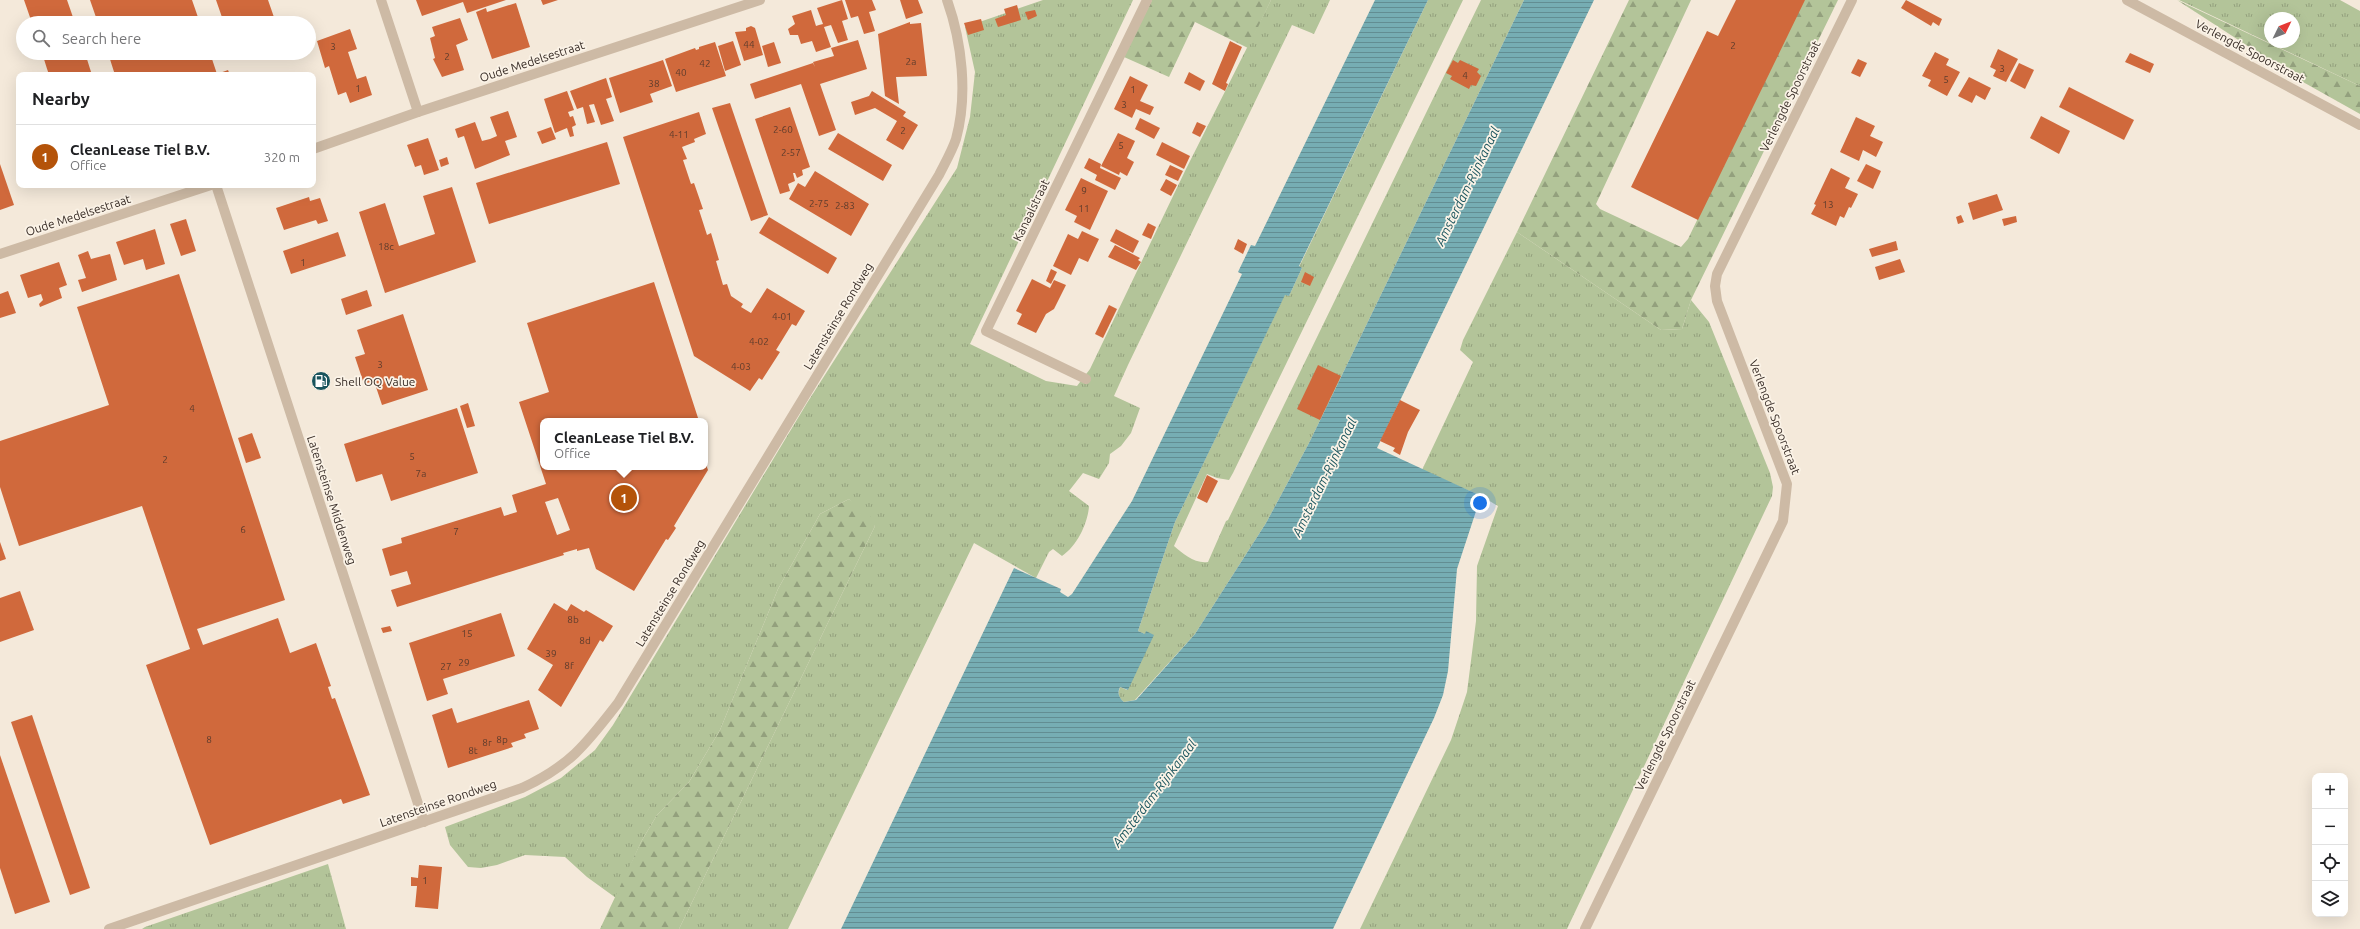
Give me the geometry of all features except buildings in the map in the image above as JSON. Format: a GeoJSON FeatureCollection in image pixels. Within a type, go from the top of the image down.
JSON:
{"type":"FeatureCollection","features":[{"type":"Feature","properties":{"kind":"street"},"geometry":{"type":"LineString","coordinates":[[381,0],[418,112]]}},
{"type":"Feature","properties":{"kind":"street","name":"Oude Medelsestraat"},"geometry":{"type":"LineString","coordinates":[[316,148],[418,112],[760,0]]}},
{"type":"Feature","properties":{"kind":"street","name":"Latensteinse Rondweg"},"geometry":{"type":"LineString","coordinates":[[116,928],[522,788],[548,775],[578,753],[618,703],[939,175],[956,139],[961,99],[960,47],[947,0]]}},
{"type":"Feature","properties":{"kind":"street","name":"Kanaalstraat"},"geometry":{"type":"LineString","coordinates":[[1086,379],[986,331],[1147,0]]}},
{"type":"Feature","properties":{"kind":"street","name":"Verlengde Spoorstraat"},"geometry":{"type":"LineString","coordinates":[[1585,929],[1783,521],[1787,484],[1718,301],[1715,286],[1717,274],[1852,0]]}},
{"type":"Feature","properties":{"kind":"street","name":"Verlengde Spoorstraat"},"geometry":{"type":"LineString","coordinates":[[2128,0],[2360,125]]}},
{"type":"Feature","properties":{"kind":"street","name":"Oude Medelsestraat"},"geometry":{"type":"LineString","coordinates":[[0,254],[202,188]]}},
{"type":"Feature","properties":{"kind":"street","name":"Latensteinse Middenweg"},"geometry":{"type":"LineString","coordinates":[[217,188],[424,822]]}},
{"type":"Feature","properties":{"kind":"green space"},"geometry":{"type":"Polygon","coordinates":[[[1043,0],[1133,0],[970,344],[1046,381],[1077,386],[1090,369],[1186,169],[1271,0],[1330,0],[1314,34],[1292,25],[1128,365],[1114,396],[1140,408],[1131,433],[1121,446],[1110,454],[1109,463],[1099,479],[1083,473],[1069,491],[1089,506],[1081,534],[1062,556],[1053,549],[1049,552],[1036,578],[974,543],[788,929],[679,929],[875,526],[849,499],[820,514],[778,589],[720,730],[689,782],[657,815],[641,842],[616,898],[587,877],[565,857],[525,855],[497,865],[481,868],[468,867],[450,845],[445,827],[525,797],[561,778],[595,750],[613,725],[807,403],[957,168],[970,117],[975,72],[965,27],[1043,0]]]}},
{"type":"Feature","properties":{"kind":"green space"},"geometry":{"type":"Polygon","coordinates":[[[1152,0],[1271,0],[1248,48],[1195,22],[1169,77],[1124,57],[1152,0]]]}},
{"type":"Feature","properties":{"kind":"green space"},"geometry":{"type":"Polygon","coordinates":[[[1428,0],[1463,0],[1233,473],[1229,480],[1217,478],[1207,474],[1174,546],[1194,560],[1208,562],[1226,521],[1228,520],[1481,0],[1524,0],[1309,443],[1266,523],[1195,634],[1135,700],[1124,702],[1120,697],[1119,689],[1120,687],[1127,690],[1146,631],[1145,634],[1138,631],[1175,522],[1285,294],[1289,296],[1302,268],[1299,267],[1428,0]]]}},
{"type":"Feature","properties":{"kind":"green space"},"geometry":{"type":"Polygon","coordinates":[[[1629,0],[1691,0],[1596,204],[1600,209],[1681,247],[1688,239],[1803,0],[1838,0],[1691,300],[1682,329],[1661,330],[1517,232],[1629,0]]]}},
{"type":"Feature","properties":{"kind":"green space"},"geometry":{"type":"Polygon","coordinates":[[[2177,0],[2264,41],[2264,48],[2279,48],[2360,86],[2360,114],[2303,82],[2177,0]]]}},
{"type":"Feature","properties":{"kind":"green space"},"geometry":{"type":"Polygon","coordinates":[[[2179,0],[2340,0],[2360,11],[2360,86],[2280,48],[2300,48],[2300,12],[2264,12],[2264,40],[2179,0]]]}},
{"type":"Feature","properties":{"kind":"green space"},"geometry":{"type":"Polygon","coordinates":[[[1517,232],[1661,330],[1682,329],[1691,300],[1709,322],[1770,473],[1773,487],[1772,496],[1567,929],[1360,929],[1451,740],[1467,692],[1476,621],[1477,566],[1498,506],[1481,496],[1422,470],[1473,362],[1460,350],[1463,340],[1517,232]]]}},
{"type":"Feature","properties":{"kind":"green space"},"geometry":{"type":"Polygon","coordinates":[[[849,499],[870,515],[875,526],[679,929],[600,929],[641,842],[657,815],[689,782],[720,730],[778,589],[820,514],[849,499]]]}},
{"type":"Feature","properties":{"kind":"green space"},"geometry":{"type":"Polygon","coordinates":[[[328,864],[346,929],[142,929],[145,927],[328,864]]]}},
{"type":"Feature","properties":{"kind":"water","name":"Amsterdam-Rijnkanaal"},"geometry":{"type":"Polygon","coordinates":[[[1375,0],[1428,0],[1299,266],[1302,268],[1289,296],[1285,295],[1175,522],[1138,631],[1145,634],[1146,631],[1154,635],[1128,690],[1120,687],[1119,691],[1120,697],[1124,702],[1136,700],[1195,634],[1266,523],[1309,443],[1524,0],[1594,0],[1377,448],[1481,496],[1457,569],[1448,671],[1443,695],[1434,718],[1333,929],[841,929],[1014,568],[1061,589],[1060,592],[1068,597],[1072,594],[1132,501],[1242,274],[1238,272],[1251,245],[1255,246],[1375,0]]]}},
{"type":"Feature","properties":{"kind":"place","name":"Shell OQ Value"},"geometry":{"type":"Point","coordinates":[321,381]}},
{"type":"Feature","properties":{"kind":"place","name":"CleanLease Tiel B.V."},"geometry":{"type":"Point","coordinates":[624,498]}}]}
